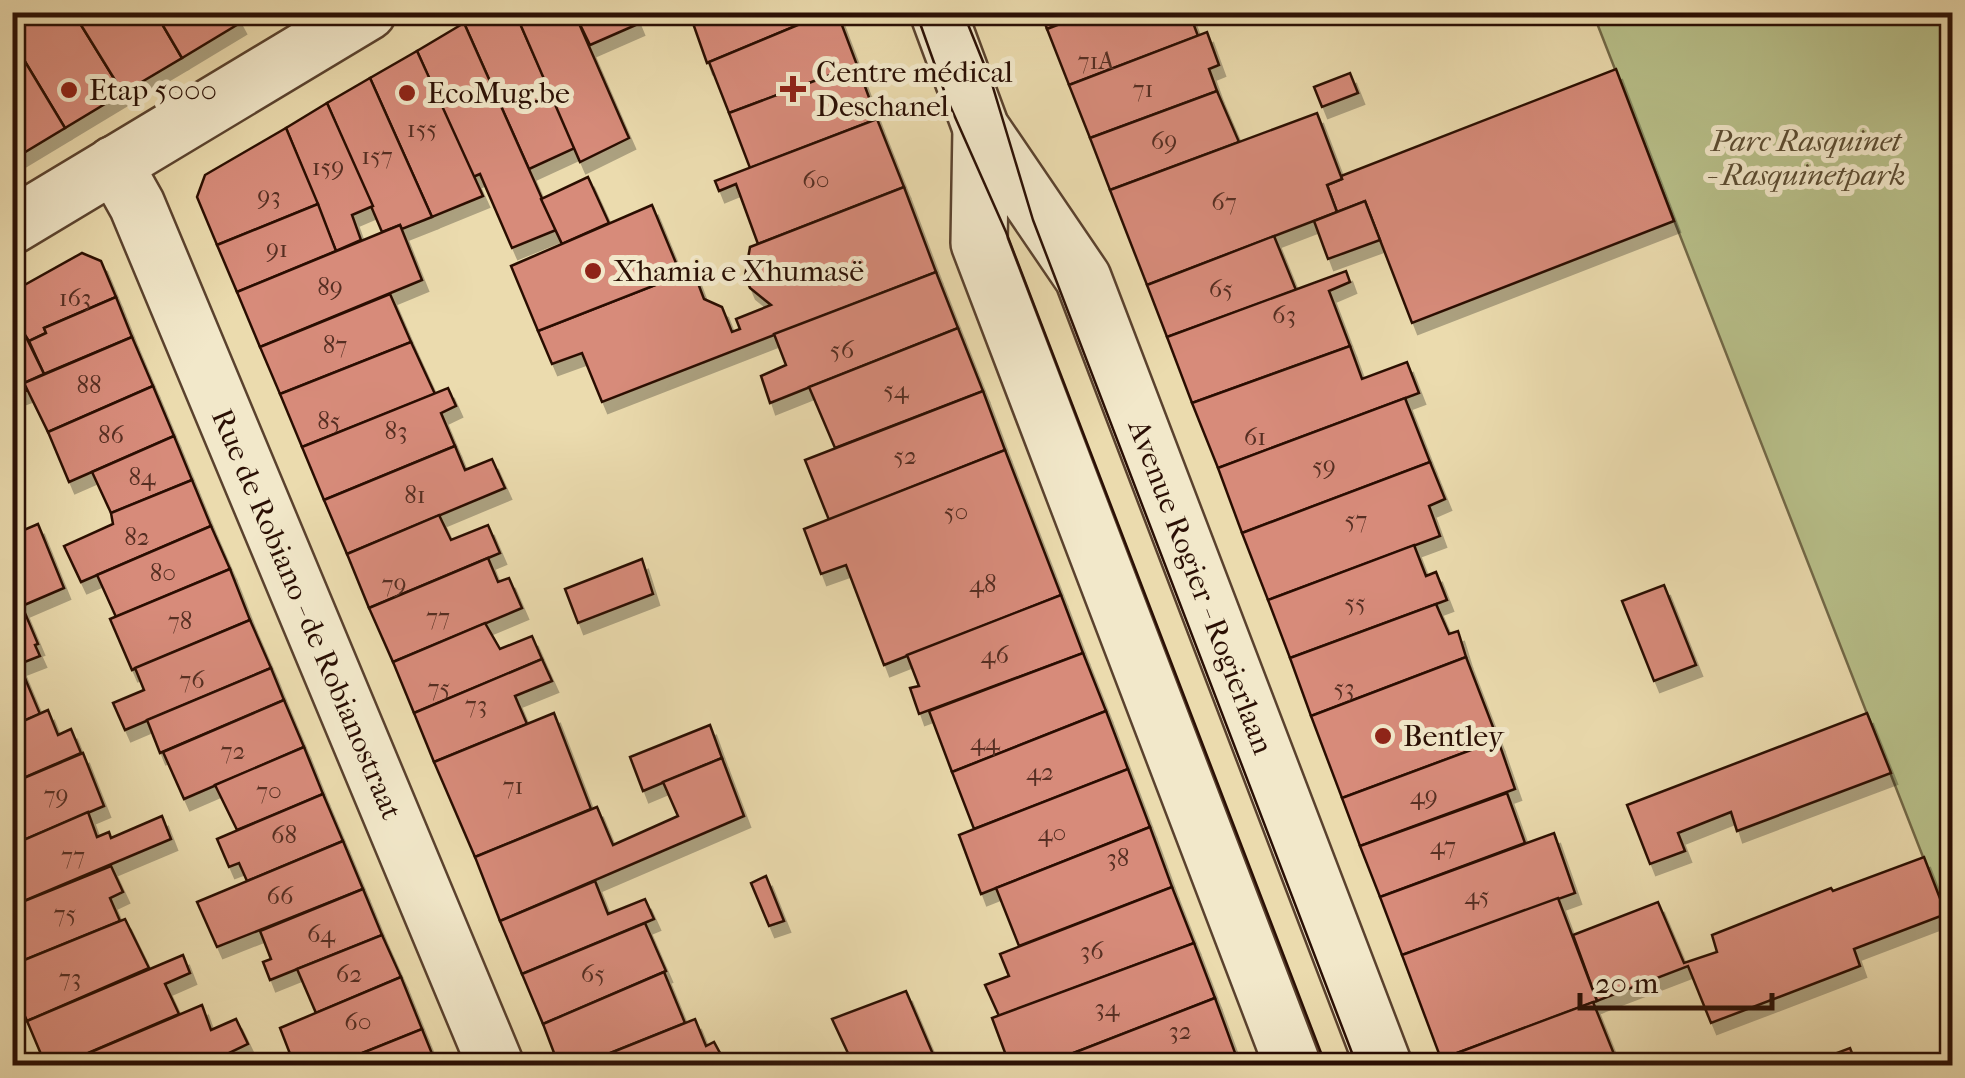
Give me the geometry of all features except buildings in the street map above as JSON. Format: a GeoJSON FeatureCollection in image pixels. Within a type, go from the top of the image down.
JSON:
{"type":"FeatureCollection","features":[{"type":"Feature","properties":{"kind":"street"},"geometry":{"type":"LineString","coordinates":[[12,226],[368,12]]}},
{"type":"Feature","properties":{"kind":"street","name":"Avenue Rogier - Rogierlaan"},"geometry":{"type":"LineString","coordinates":[[938,12],[981,128],[1084,278],[1384,1066]]}},
{"type":"Feature","properties":{"kind":"street","name":"Avenue Rogier - Rogierlaan"},"geometry":{"type":"LineString","coordinates":[[981,128],[979,243],[1293,1066]]}},
{"type":"Feature","properties":{"kind":"street","name":"Rue de Robiano - de Robianostraat"},"geometry":{"type":"LineString","coordinates":[[114,164],[137,204],[496,1066]]}},
{"type":"Feature","properties":{"kind":"green space","name":"Parc Rasquinet - Rasquinetpark"},"geometry":{"type":"Polygon","coordinates":[[[1593,13],[1952,13],[1952,931],[1593,13]]]}},
{"type":"Feature","properties":{"kind":"tram line"},"geometry":{"type":"LineString","coordinates":[[916,12],[947,99],[1006,232],[1326,1066]]}},
{"type":"Feature","properties":{"kind":"tram line"},"geometry":{"type":"LineString","coordinates":[[963,12],[992,84],[1033,220],[1357,1066]]}},
{"type":"Feature","properties":{"kind":"place","name":"Centre médical Deschanel"},"geometry":{"type":"Point","coordinates":[793,89]}},
{"type":"Feature","properties":{"kind":"place","name":"Etap 5000"},"geometry":{"type":"Point","coordinates":[69,90]}},
{"type":"Feature","properties":{"kind":"place","name":"EcoMug.be"},"geometry":{"type":"Point","coordinates":[407,93]}},
{"type":"Feature","properties":{"kind":"place","name":"Xhamia e Xhumasë"},"geometry":{"type":"Point","coordinates":[593,271]}},
{"type":"Feature","properties":{"kind":"place","name":"Bentley"},"geometry":{"type":"Point","coordinates":[1383,736]}}]}
